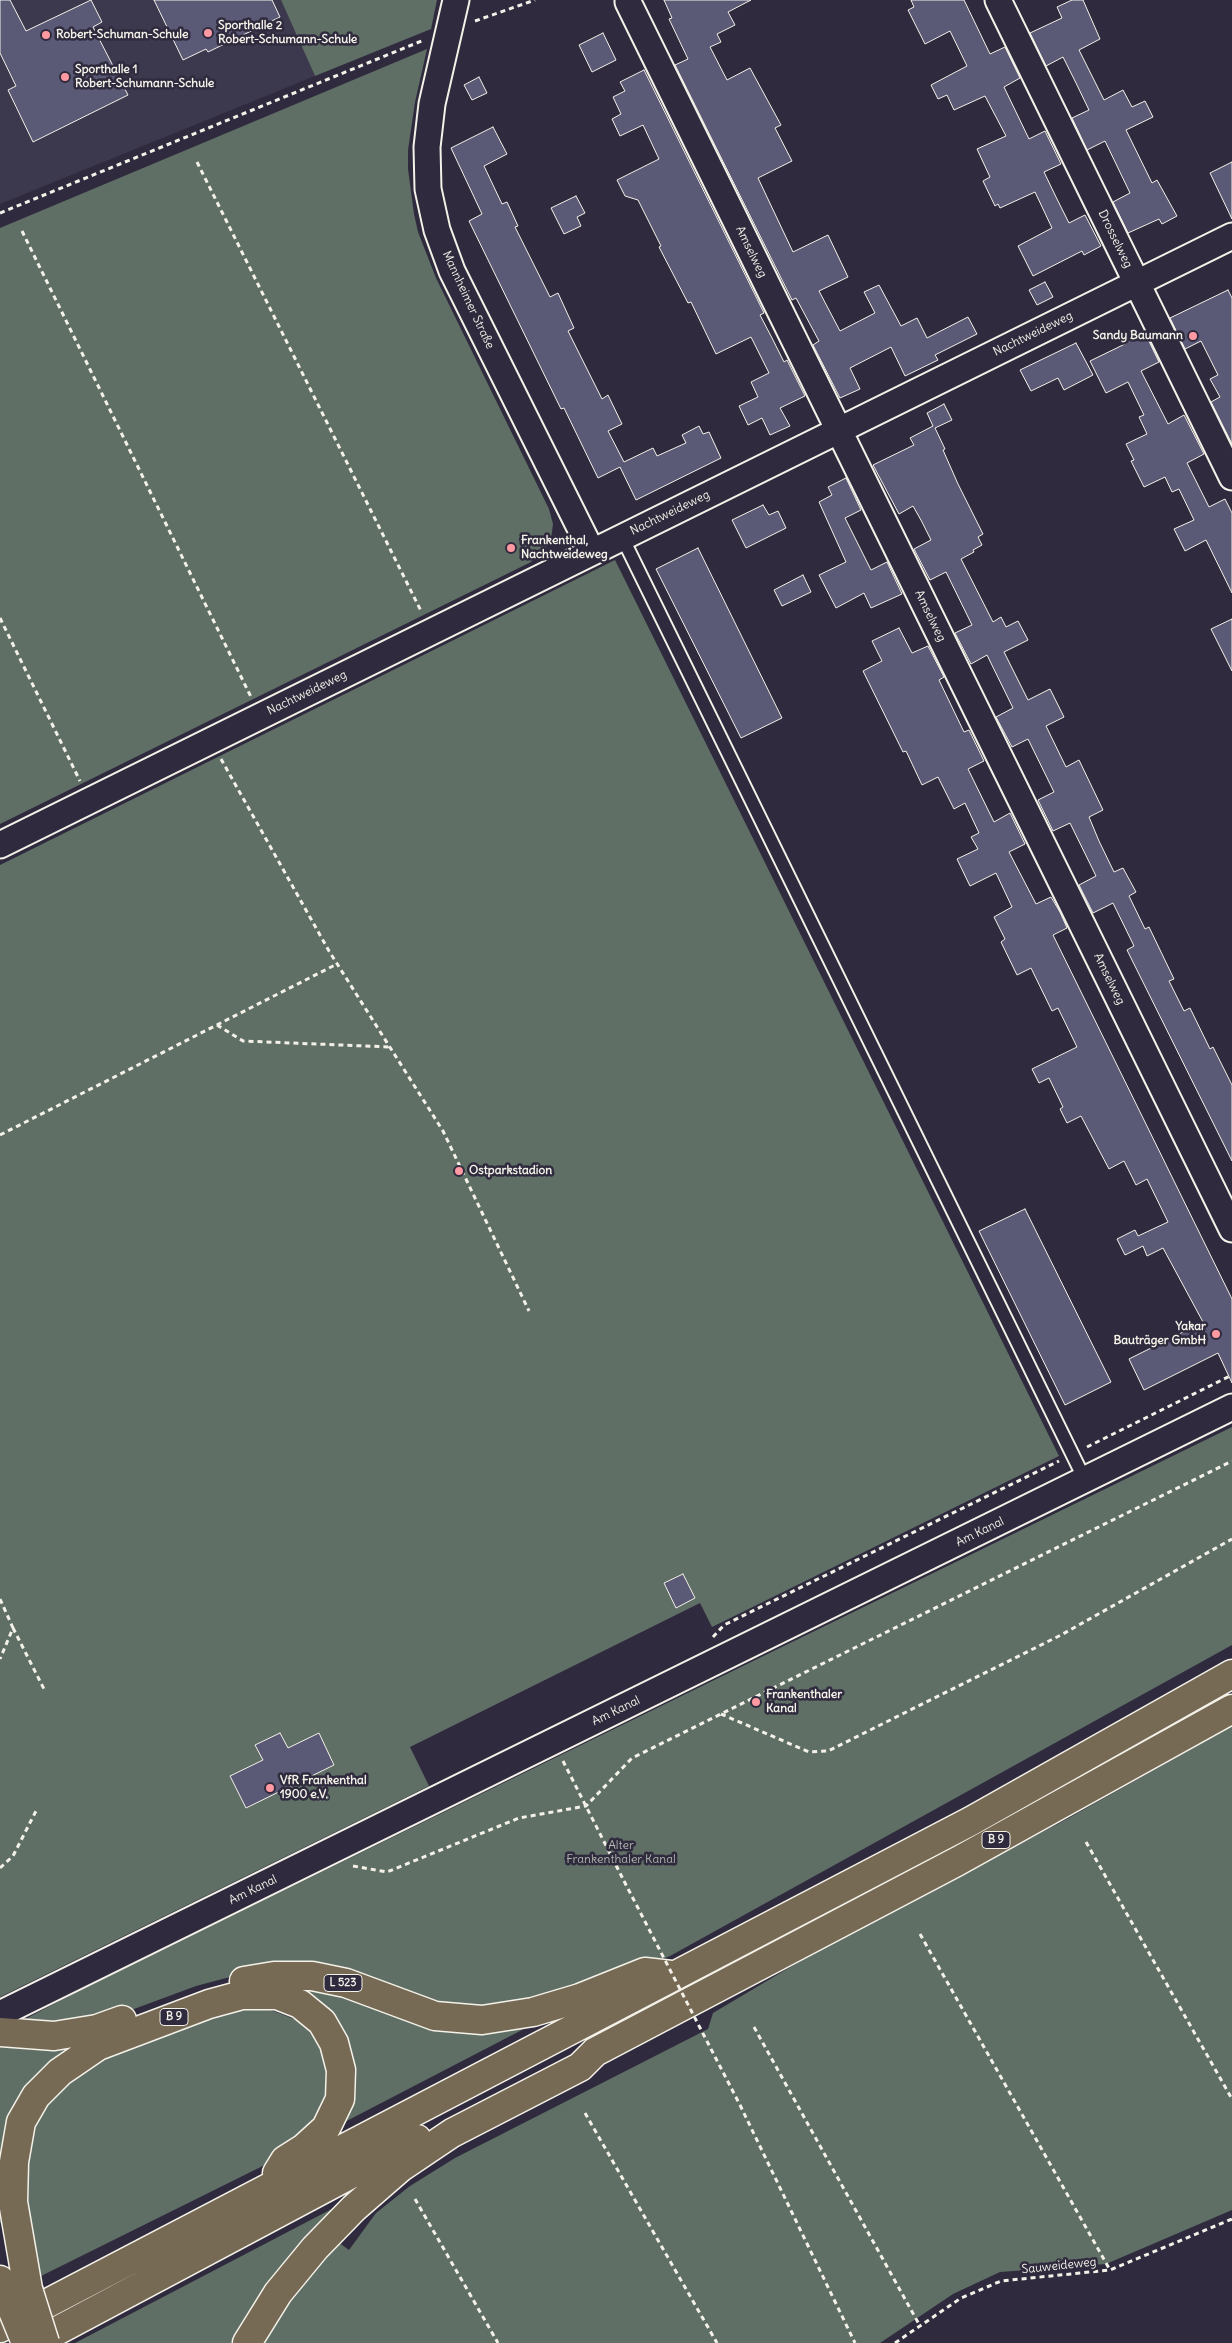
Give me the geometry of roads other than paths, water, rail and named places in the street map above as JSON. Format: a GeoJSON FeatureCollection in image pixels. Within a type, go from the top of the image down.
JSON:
{"type":"FeatureCollection","features":[{"type":"Feature","properties":{"kind":"highway","name":"B 9"},"geometry":{"type":"LineString","coordinates":[[0,2328],[971,1821],[1232,1674]]}},
{"type":"Feature","properties":{"kind":"highway","name":"B 9"},"geometry":{"type":"LineString","coordinates":[[247,2343],[278,2293],[315,2248],[354,2208],[400,2168],[452,2133],[580,2067],[595,2052],[958,1860],[1232,1709]]}},
{"type":"Feature","properties":{"kind":"highway","name":"L 523"},"geometry":{"type":"LineString","coordinates":[[1,2026],[54,2036],[96,2029],[207,1989],[274,1976],[312,1976],[346,1983],[435,2016],[482,2020],[533,2012],[580,1998],[644,1972],[678,1975]]}},
{"type":"Feature","properties":{"kind":"highway","name":"B 9"},"geometry":{"type":"LineString","coordinates":[[45,2343],[12,2289],[14,2162],[21,2122],[36,2096],[60,2072],[98,2046],[208,2004],[242,1996],[277,1995],[300,2004],[322,2022],[334,2043],[341,2070],[340,2099],[326,2128],[304,2148],[285,2160],[267,2189]]}},
{"type":"Feature","properties":{"kind":"highway","name":"B 9"},"geometry":{"type":"LineString","coordinates":[[34,2343],[573,2055],[595,2052]]}},
{"type":"Feature","properties":{"kind":"highway"},"geometry":{"type":"LineString","coordinates":[[12,2289],[26,2343]]}},
{"type":"Feature","properties":{"kind":"highway"},"geometry":{"type":"LineString","coordinates":[[0,2338],[2,2343]]}},
{"type":"Feature","properties":{"kind":"street","name":"Mannheimer Straße"},"geometry":{"type":"LineString","coordinates":[[456,0],[432,104],[427,146],[428,189],[437,230],[452,270],[592,552]]}},
{"type":"Feature","properties":{"kind":"street","name":"Drosselweg"},"geometry":{"type":"LineString","coordinates":[[998,0],[1232,477]]}},
{"type":"Feature","properties":{"kind":"street","name":"Amselweg"},"geometry":{"type":"LineString","coordinates":[[628,2],[1232,1230]]}},
{"type":"Feature","properties":{"kind":"street","name":"Nachtweideweg"},"geometry":{"type":"LineString","coordinates":[[0,845],[838,429],[1232,236]]}},
{"type":"Feature","properties":{"kind":"street","name":"Am Kanal"},"geometry":{"type":"LineString","coordinates":[[1,2026],[1087,1484],[1232,1407]]}},
{"type":"Feature","properties":{"kind":"lane"},"geometry":{"type":"LineString","coordinates":[[622,537],[1087,1484]]}},
{"type":"Feature","properties":{"kind":"place","name":"Sporthalle 2 Robert-Schumann-Schule"},"geometry":{"type":"Point","coordinates":[208,33]}},
{"type":"Feature","properties":{"kind":"place","name":"Robert-Schuman-Schule"},"geometry":{"type":"Point","coordinates":[46,35]}},
{"type":"Feature","properties":{"kind":"place","name":"Sporthalle 1 Robert-Schumann-Schule"},"geometry":{"type":"Point","coordinates":[65,77]}},
{"type":"Feature","properties":{"kind":"place","name":"Sandy Baumann"},"geometry":{"type":"Point","coordinates":[1193,336]}},
{"type":"Feature","properties":{"kind":"place","name":"Frankenthal, Nachtweideweg"},"geometry":{"type":"Point","coordinates":[511,548]}},
{"type":"Feature","properties":{"kind":"place","name":"Ostparkstadion"},"geometry":{"type":"Point","coordinates":[459,1171]}},
{"type":"Feature","properties":{"kind":"place","name":"Yakar Bauträger GmbH"},"geometry":{"type":"Point","coordinates":[1216,1334]}},
{"type":"Feature","properties":{"kind":"place","name":"Frankenthaler Kanal"},"geometry":{"type":"Point","coordinates":[756,1702]}},
{"type":"Feature","properties":{"kind":"place","name":"VfR Frankenthal 1900 e.V."},"geometry":{"type":"Point","coordinates":[270,1788]}},
{"type":"Feature","properties":{"kind":"park label","name":"Alter Frankenthaler Kanal"},"geometry":{"type":"Point","coordinates":[621,1853]}}]}
